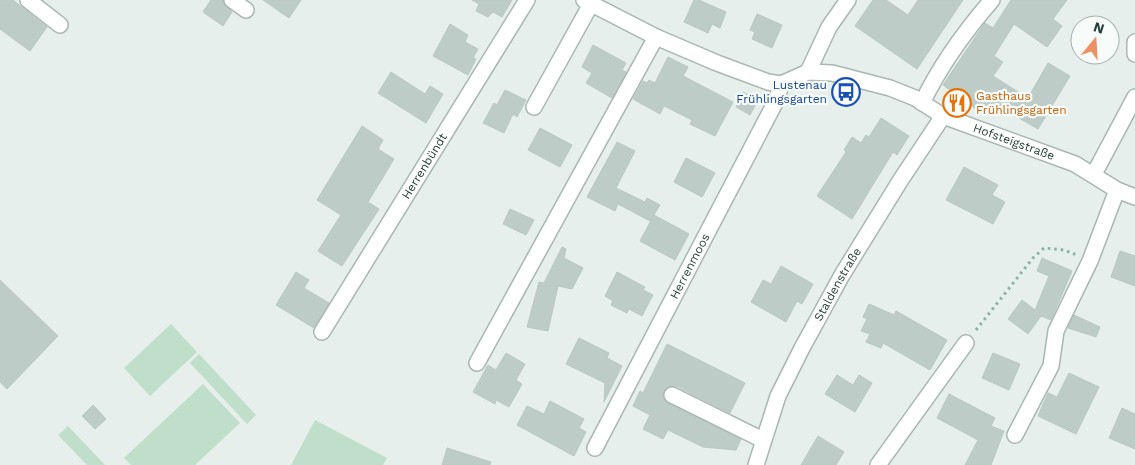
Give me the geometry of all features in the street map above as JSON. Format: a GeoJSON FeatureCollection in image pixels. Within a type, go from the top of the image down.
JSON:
{"type":"FeatureCollection","features":[{"type":"Feature","properties":{"kind":"street"},"geometry":{"type":"LineString","coordinates":[[28,0],[60,25]]}},
{"type":"Feature","properties":{"kind":"street"},"geometry":{"type":"LineString","coordinates":[[232,0],[246,10]]}},
{"type":"Feature","properties":{"kind":"street","name":"Herrenbündt"},"geometry":{"type":"LineString","coordinates":[[322,332],[527,0]]}},
{"type":"Feature","properties":{"kind":"street"},"geometry":{"type":"LineString","coordinates":[[808,72],[829,27],[848,0]]}},
{"type":"Feature","properties":{"kind":"street"},"geometry":{"type":"LineString","coordinates":[[922,103],[930,87],[973,22],[992,0]]}},
{"type":"Feature","properties":{"kind":"street"},"geometry":{"type":"LineString","coordinates":[[534,106],[587,2],[656,36],[726,66],[768,82],[781,84]]}},
{"type":"Feature","properties":{"kind":"street"},"geometry":{"type":"LineString","coordinates":[[477,363],[656,36]]}},
{"type":"Feature","properties":{"kind":"street"},"geometry":{"type":"LineString","coordinates":[[1135,42],[1135,54]]}},
{"type":"Feature","properties":{"kind":"street","name":"Hofsteigstraße"},"geometry":{"type":"LineString","coordinates":[[781,84],[808,72],[832,73],[873,84],[915,98],[943,116],[1075,164],[1117,190],[1135,197]]}},
{"type":"Feature","properties":{"kind":"street","name":"Herrenmoos"},"geometry":{"type":"LineString","coordinates":[[595,448],[777,99],[781,84]]}},
{"type":"Feature","properties":{"kind":"street"},"geometry":{"type":"LineString","coordinates":[[1094,174],[1135,97]]}},
{"type":"Feature","properties":{"kind":"street","name":"Staldenstraße"},"geometry":{"type":"LineString","coordinates":[[756,465],[778,396],[842,275],[900,180],[943,116]]}},
{"type":"Feature","properties":{"kind":"street"},"geometry":{"type":"LineString","coordinates":[[1016,435],[1051,366],[1056,331],[1090,260],[1117,190]]}},
{"type":"Feature","properties":{"kind":"street"},"geometry":{"type":"LineString","coordinates":[[878,465],[966,343]]}},
{"type":"Feature","properties":{"kind":"street"},"geometry":{"type":"LineString","coordinates":[[672,395],[763,440]]}},
{"type":"Feature","properties":{"kind":"path"},"geometry":{"type":"LineString","coordinates":[[966,343],[1033,258],[1044,248],[1064,250],[1090,260]]}},
{"type":"Feature","properties":{"kind":"green space"},"geometry":{"type":"Polygon","coordinates":[[[171,324],[197,352],[150,396],[124,368],[171,324]]]}},
{"type":"Feature","properties":{"kind":"green space"},"geometry":{"type":"Polygon","coordinates":[[[199,354],[256,415],[247,424],[190,363],[199,354]]]}},
{"type":"Feature","properties":{"kind":"green space"},"geometry":{"type":"Polygon","coordinates":[[[203,384],[240,423],[195,465],[131,465],[124,458],[203,384]]]}},
{"type":"Feature","properties":{"kind":"green space"},"geometry":{"type":"Polygon","coordinates":[[[315,420],[387,458],[383,465],[291,465],[315,420]]]}},
{"type":"Feature","properties":{"kind":"green space"},"geometry":{"type":"Polygon","coordinates":[[[68,426],[105,465],[87,465],[58,435],[68,426]]]}},
{"type":"Feature","properties":{"kind":"building"},"geometry":{"type":"Polygon","coordinates":[[[0,0],[13,0],[47,27],[30,51],[0,29],[0,0]]]}},
{"type":"Feature","properties":{"kind":"building"},"geometry":{"type":"Polygon","coordinates":[[[211,0],[223,0],[224,4],[232,12],[223,26],[203,12],[211,0]]]}},
{"type":"Feature","properties":{"kind":"building"},"geometry":{"type":"Polygon","coordinates":[[[263,0],[301,0],[289,18],[263,0]]]}},
{"type":"Feature","properties":{"kind":"building"},"geometry":{"type":"Polygon","coordinates":[[[472,0],[512,0],[502,17],[493,12],[488,17],[476,11],[479,4],[472,0]]]}},
{"type":"Feature","properties":{"kind":"building"},"geometry":{"type":"Polygon","coordinates":[[[694,0],[699,0],[726,12],[720,28],[712,24],[708,33],[684,22],[694,0]]]}},
{"type":"Feature","properties":{"kind":"building"},"geometry":{"type":"Polygon","coordinates":[[[873,0],[886,0],[908,15],[918,0],[963,0],[917,69],[855,26],[873,0]]]}},
{"type":"Feature","properties":{"kind":"building"},"geometry":{"type":"Polygon","coordinates":[[[1011,0],[1067,0],[1053,19],[1062,26],[1047,47],[1014,24],[994,56],[1003,62],[993,76],[1028,98],[1048,63],[1070,76],[1038,129],[993,103],[986,113],[982,110],[980,112],[943,85],[985,23],[993,28],[1011,0]]]}},
{"type":"Feature","properties":{"kind":"building"},"geometry":{"type":"Polygon","coordinates":[[[757,14],[782,25],[772,48],[752,39],[755,32],[750,30],[757,14]]]}},
{"type":"Feature","properties":{"kind":"building"},"geometry":{"type":"Polygon","coordinates":[[[450,24],[468,35],[465,42],[478,49],[473,58],[476,59],[468,75],[433,56],[450,24]]]}},
{"type":"Feature","properties":{"kind":"building"},"geometry":{"type":"Polygon","coordinates":[[[593,45],[626,63],[622,70],[626,72],[612,98],[586,83],[592,73],[582,67],[593,45]]]}},
{"type":"Feature","properties":{"kind":"building"},"geometry":{"type":"Polygon","coordinates":[[[668,57],[688,67],[683,76],[733,102],[715,136],[690,124],[692,120],[664,106],[660,114],[633,99],[643,81],[647,83],[649,80],[655,83],[668,57]]]}},
{"type":"Feature","properties":{"kind":"building"},"geometry":{"type":"Polygon","coordinates":[[[391,72],[425,94],[430,86],[443,94],[426,123],[378,93],[391,72]]]}},
{"type":"Feature","properties":{"kind":"building"},"geometry":{"type":"Polygon","coordinates":[[[505,90],[526,100],[517,117],[513,114],[504,133],[483,123],[494,103],[497,105],[505,90]]]}},
{"type":"Feature","properties":{"kind":"building"},"geometry":{"type":"Polygon","coordinates":[[[743,92],[758,100],[750,115],[736,107],[743,92]]]}},
{"type":"Feature","properties":{"kind":"building"},"geometry":{"type":"Polygon","coordinates":[[[881,118],[909,136],[897,155],[893,152],[852,219],[817,196],[846,152],[844,150],[852,137],[861,143],[866,135],[869,137],[881,118]]]}},
{"type":"Feature","properties":{"kind":"building"},"geometry":{"type":"Polygon","coordinates":[[[362,126],[383,140],[378,149],[394,159],[368,202],[379,209],[342,266],[318,251],[341,215],[317,200],[362,126]]]}},
{"type":"Feature","properties":{"kind":"building"},"geometry":{"type":"Polygon","coordinates":[[[540,128],[572,145],[560,167],[528,150],[540,128]]]}},
{"type":"Feature","properties":{"kind":"building"},"geometry":{"type":"Polygon","coordinates":[[[617,142],[635,151],[616,188],[645,202],[647,198],[660,205],[650,221],[618,204],[615,211],[587,197],[617,142]]]}},
{"type":"Feature","properties":{"kind":"building"},"geometry":{"type":"Polygon","coordinates":[[[686,158],[715,173],[702,197],[674,182],[686,158]]]}},
{"type":"Feature","properties":{"kind":"building"},"geometry":{"type":"Polygon","coordinates":[[[964,167],[998,185],[992,195],[1005,202],[993,224],[946,200],[964,167]]]}},
{"type":"Feature","properties":{"kind":"building"},"geometry":{"type":"Polygon","coordinates":[[[510,209],[534,220],[526,235],[503,224],[510,209]]]}},
{"type":"Feature","properties":{"kind":"building"},"geometry":{"type":"Polygon","coordinates":[[[654,215],[689,234],[675,260],[640,241],[654,215]]]}},
{"type":"Feature","properties":{"kind":"building"},"geometry":{"type":"Polygon","coordinates":[[[562,247],[566,249],[564,258],[583,268],[572,289],[558,286],[548,331],[527,327],[539,282],[544,283],[562,247]]]}},
{"type":"Feature","properties":{"kind":"building"},"geometry":{"type":"Polygon","coordinates":[[[1120,251],[1135,256],[1135,286],[1111,277],[1120,251]]]}},
{"type":"Feature","properties":{"kind":"building"},"geometry":{"type":"Polygon","coordinates":[[[1042,258],[1072,271],[1051,320],[1041,316],[1028,334],[1008,319],[1022,300],[1035,310],[1049,276],[1037,271],[1042,258]]]}},
{"type":"Feature","properties":{"kind":"building"},"geometry":{"type":"Polygon","coordinates":[[[781,266],[813,284],[802,304],[797,301],[786,322],[751,302],[763,280],[771,284],[781,266]]]}},
{"type":"Feature","properties":{"kind":"building"},"geometry":{"type":"Polygon","coordinates":[[[296,272],[309,280],[304,288],[329,303],[314,328],[276,305],[296,272]]]}},
{"type":"Feature","properties":{"kind":"building"},"geometry":{"type":"Polygon","coordinates":[[[617,272],[645,287],[643,290],[653,295],[642,316],[629,309],[627,313],[611,305],[613,301],[605,296],[617,272]]]}},
{"type":"Feature","properties":{"kind":"building"},"geometry":{"type":"Polygon","coordinates":[[[0,280],[58,336],[7,389],[0,382],[0,280]]]}},
{"type":"Feature","properties":{"kind":"building"},"geometry":{"type":"Polygon","coordinates":[[[869,304],[894,315],[896,311],[947,340],[930,370],[883,343],[881,348],[866,342],[870,334],[861,331],[867,319],[863,317],[869,304]]]}},
{"type":"Feature","properties":{"kind":"building"},"geometry":{"type":"Polygon","coordinates":[[[1074,315],[1100,327],[1096,337],[1068,328],[1074,315]]]}},
{"type":"Feature","properties":{"kind":"building"},"geometry":{"type":"Polygon","coordinates":[[[579,338],[609,353],[607,358],[622,366],[604,402],[605,383],[566,364],[579,338]]]}},
{"type":"Feature","properties":{"kind":"building"},"geometry":{"type":"Polygon","coordinates":[[[667,344],[745,383],[730,413],[676,386],[667,387],[663,395],[668,403],[741,439],[736,450],[703,447],[668,430],[663,439],[643,429],[650,415],[633,406],[640,391],[643,393],[667,344]]]}},
{"type":"Feature","properties":{"kind":"building"},"geometry":{"type":"Polygon","coordinates":[[[506,353],[525,364],[516,380],[522,384],[509,407],[496,400],[495,404],[473,392],[488,365],[496,370],[506,353]]]}},
{"type":"Feature","properties":{"kind":"building"},"geometry":{"type":"Polygon","coordinates":[[[993,353],[1020,364],[1009,390],[982,378],[993,353]]]}},
{"type":"Feature","properties":{"kind":"building"},"geometry":{"type":"Polygon","coordinates":[[[1069,373],[1099,387],[1076,434],[1038,416],[1048,393],[1057,397],[1069,373]]]}},
{"type":"Feature","properties":{"kind":"building"},"geometry":{"type":"Polygon","coordinates":[[[837,375],[853,385],[859,375],[872,383],[855,412],[825,394],[837,375]]]}},
{"type":"Feature","properties":{"kind":"building"},"geometry":{"type":"Polygon","coordinates":[[[949,394],[995,418],[991,426],[1004,431],[991,465],[965,465],[978,440],[937,418],[949,394]]]}},
{"type":"Feature","properties":{"kind":"building"},"geometry":{"type":"Polygon","coordinates":[[[550,401],[584,419],[579,428],[586,432],[574,456],[517,425],[527,406],[544,414],[550,401]]]}},
{"type":"Feature","properties":{"kind":"building"},"geometry":{"type":"Polygon","coordinates":[[[93,405],[106,419],[95,429],[82,416],[93,405]]]}},
{"type":"Feature","properties":{"kind":"building"},"geometry":{"type":"Polygon","coordinates":[[[1122,408],[1135,414],[1135,449],[1109,438],[1122,408]]]}},
{"type":"Feature","properties":{"kind":"building"},"geometry":{"type":"Polygon","coordinates":[[[818,436],[844,452],[836,465],[801,465],[818,436]]]}},
{"type":"Feature","properties":{"kind":"building"},"geometry":{"type":"Polygon","coordinates":[[[447,448],[491,462],[490,465],[442,465],[447,448]]]}},
{"type":"Feature","properties":{"kind":"place","name":"Lustenau Frühlingsgarten"},"geometry":{"type":"Point","coordinates":[846,92]}},
{"type":"Feature","properties":{"kind":"place","name":"Gasthaus Frühlingsgarten"},"geometry":{"type":"Point","coordinates":[957,103]}}]}
